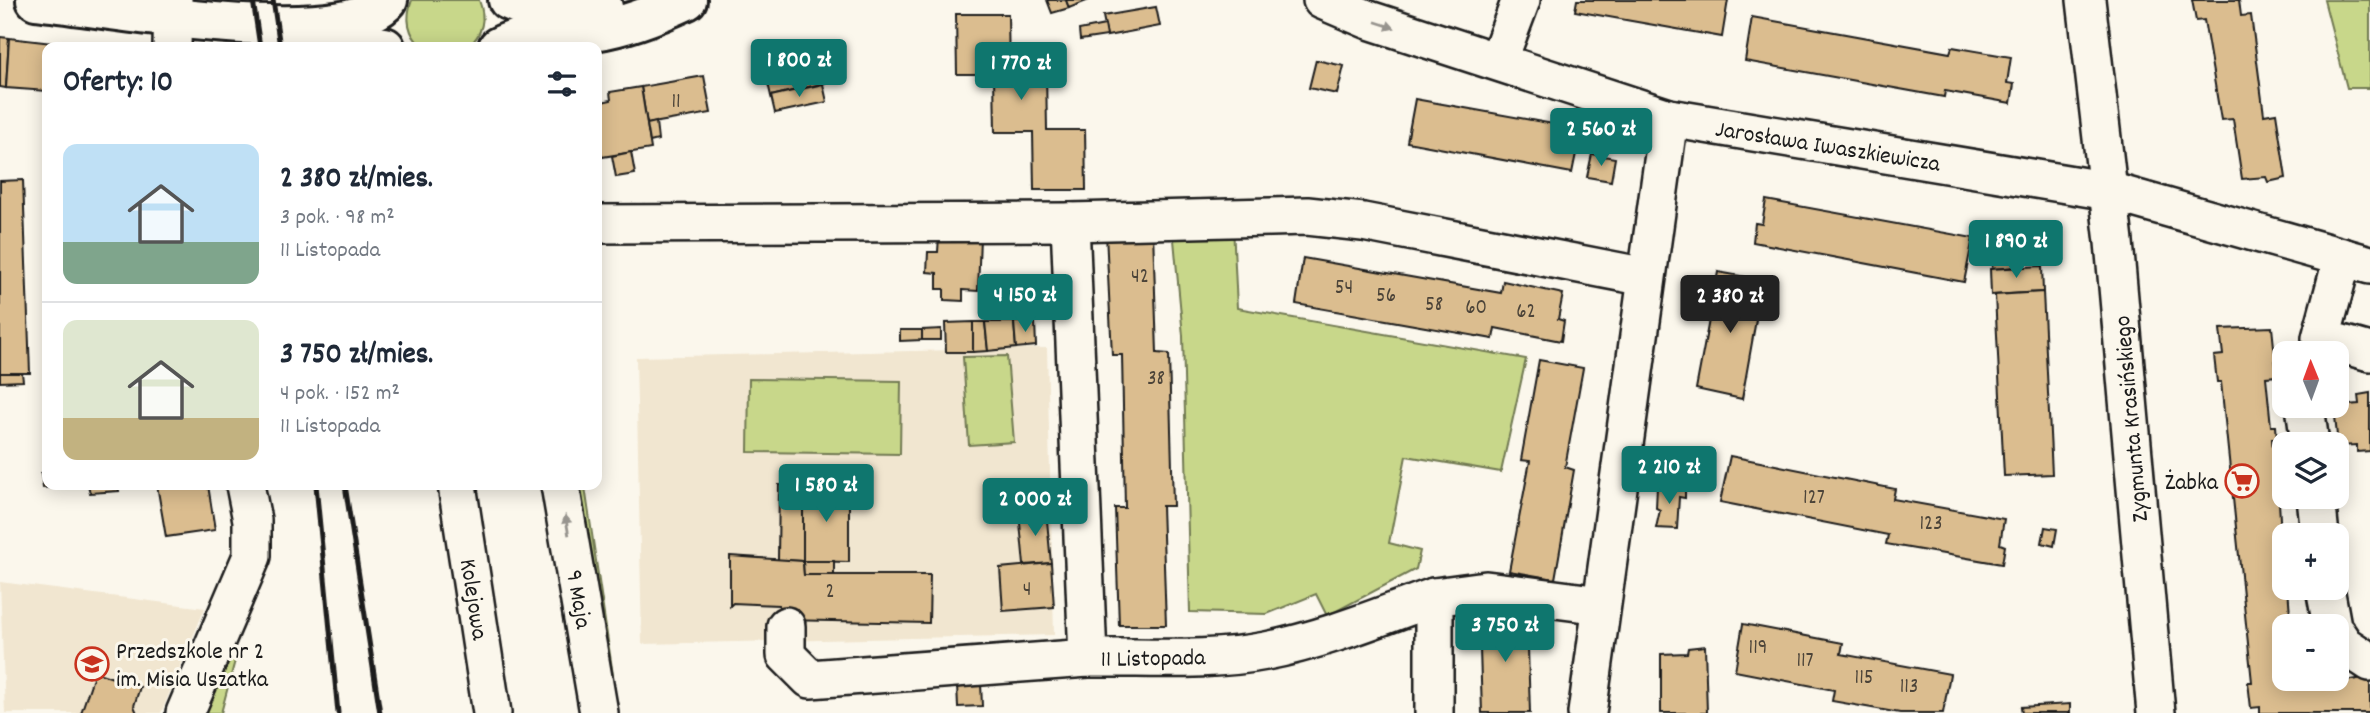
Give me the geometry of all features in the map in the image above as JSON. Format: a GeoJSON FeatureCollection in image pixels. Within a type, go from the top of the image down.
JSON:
{"type":"FeatureCollection","features":[{"type":"Feature","properties":{"kind":"main road"},"geometry":{"type":"LineString","coordinates":[[36,0],[173,21],[290,28],[373,14],[388,0]]}},
{"type":"Feature","properties":{"kind":"main road"},"geometry":{"type":"LineString","coordinates":[[388,0],[386,22],[392,42]]}},
{"type":"Feature","properties":{"kind":"main road"},"geometry":{"type":"LineString","coordinates":[[496,42],[501,22],[498,0]]}},
{"type":"Feature","properties":{"kind":"main road"},"geometry":{"type":"LineString","coordinates":[[508,0],[521,6],[590,8],[657,0]]}},
{"type":"Feature","properties":{"kind":"main road"},"geometry":{"type":"LineString","coordinates":[[511,42],[523,38],[617,27],[654,16],[687,0]]}},
{"type":"Feature","properties":{"kind":"main road"},"geometry":{"type":"LineString","coordinates":[[290,28],[310,38],[343,42]]}},
{"type":"Feature","properties":{"kind":"street","name":"Jarosława Iwaszkiewicza"},"geometry":{"type":"LineString","coordinates":[[1322,0],[1369,20],[1669,118],[2109,191],[2357,261],[2320,341]]}},
{"type":"Feature","properties":{"kind":"street"},"geometry":{"type":"LineString","coordinates":[[1498,61],[1521,0]]}},
{"type":"Feature","properties":{"kind":"street","name":"Zygmunta Krasińskiego"},"geometry":{"type":"LineString","coordinates":[[2086,0],[2109,191],[2156,713]]}},
{"type":"Feature","properties":{"kind":"street"},"geometry":{"type":"LineString","coordinates":[[1587,713],[1669,118]]}},
{"type":"Feature","properties":{"kind":"street"},"geometry":{"type":"LineString","coordinates":[[602,224],[1070,222],[1307,216],[1363,222],[1646,277]]}},
{"type":"Feature","properties":{"kind":"street","name":"11 Listopada"},"geometry":{"type":"LineString","coordinates":[[1070,222],[1088,658],[1211,656],[1264,652],[1325,636],[1434,597],[1486,590],[1601,605]]}},
{"type":"Feature","properties":{"kind":"street","name":"Jarosława Iwaszkiewicza"},"geometry":{"type":"LineString","coordinates":[[2349,350],[2370,352]]}},
{"type":"Feature","properties":{"kind":"street"},"geometry":{"type":"LineString","coordinates":[[185,713],[252,556],[252,520],[246,490]]}},
{"type":"Feature","properties":{"kind":"street","name":"Kolejowa"},"geometry":{"type":"LineString","coordinates":[[458,490],[492,713]]}},
{"type":"Feature","properties":{"kind":"street","name":"9 Maja"},"geometry":{"type":"LineString","coordinates":[[561,490],[599,713]]}},
{"type":"Feature","properties":{"kind":"street"},"geometry":{"type":"LineString","coordinates":[[1434,597],[1434,713]]}},
{"type":"Feature","properties":{"kind":"street"},"geometry":{"type":"LineString","coordinates":[[786,626],[786,655],[810,680],[1088,658]]}},
{"type":"Feature","properties":{"kind":"street"},"geometry":{"type":"LineString","coordinates":[[2349,648],[2370,662]]}},
{"type":"Feature","properties":{"kind":"shaded area"},"geometry":{"type":"Polygon","coordinates":[[[1047,348],[1054,635],[642,644],[636,357],[1047,348]]]}},
{"type":"Feature","properties":{"kind":"shaded area","name":"Przedszkole nr 2 im. Misia Uszatka"},"geometry":{"type":"Polygon","coordinates":[[[0,582],[205,608],[161,713],[5,713],[0,582]]]}},
{"type":"Feature","properties":{"kind":"green space"},"geometry":{"type":"Polygon","coordinates":[[[412,0],[479,0],[483,19],[473,42],[418,42],[409,25],[412,0]]]}},
{"type":"Feature","properties":{"kind":"green space"},"geometry":{"type":"Polygon","coordinates":[[[2324,0],[2370,0],[2370,88],[2347,88],[2324,0]]]}},
{"type":"Feature","properties":{"kind":"green space"},"geometry":{"type":"Polygon","coordinates":[[[1233,225],[1237,308],[1526,359],[1501,472],[1406,456],[1389,543],[1420,551],[1416,569],[1327,616],[1316,594],[1267,614],[1190,612],[1183,336],[1173,229],[1233,225]]]}},
{"type":"Feature","properties":{"kind":"green space"},"geometry":{"type":"Polygon","coordinates":[[[1007,356],[1014,442],[969,445],[963,357],[1007,356]]]}},
{"type":"Feature","properties":{"kind":"green space"},"geometry":{"type":"Polygon","coordinates":[[[749,379],[901,381],[900,454],[748,452],[749,379]]]}},
{"type":"Feature","properties":{"kind":"green space"},"geometry":{"type":"Polygon","coordinates":[[[574,490],[585,490],[613,675],[608,676],[574,490]]]}},
{"type":"Feature","properties":{"kind":"green space"},"geometry":{"type":"Polygon","coordinates":[[[231,650],[237,653],[221,713],[201,713],[231,650]]]}},
{"type":"Feature","properties":{"kind":"building"},"geometry":{"type":"Polygon","coordinates":[[[1047,0],[1066,0],[1069,8],[1052,13],[1047,0]]]}},
{"type":"Feature","properties":{"kind":"building"},"geometry":{"type":"Polygon","coordinates":[[[1066,0],[1089,0],[1069,8],[1066,0]]]}},
{"type":"Feature","properties":{"kind":"building"},"geometry":{"type":"Polygon","coordinates":[[[1577,0],[1728,0],[1722,37],[1575,11],[1577,0]]]}},
{"type":"Feature","properties":{"kind":"building"},"geometry":{"type":"Polygon","coordinates":[[[2192,0],[2239,0],[2241,16],[2251,15],[2264,115],[2276,113],[2286,178],[2268,182],[2266,177],[2242,179],[2233,119],[2221,120],[2204,20],[2196,21],[2192,0]]]}},
{"type":"Feature","properties":{"kind":"building"},"geometry":{"type":"Polygon","coordinates":[[[1156,7],[1160,26],[1107,36],[1103,16],[1156,7]]]}},
{"type":"Feature","properties":{"kind":"building"},"geometry":{"type":"Polygon","coordinates":[[[956,14],[1008,14],[1009,73],[1046,72],[1047,130],[1085,130],[1086,190],[1034,190],[1033,132],[995,132],[994,74],[957,74],[956,14]]]}},
{"type":"Feature","properties":{"kind":"building"},"geometry":{"type":"Polygon","coordinates":[[[1752,17],[1950,53],[1952,47],[2011,57],[2007,83],[2014,84],[2011,103],[1945,91],[1944,97],[1745,61],[1752,17]]]}},
{"type":"Feature","properties":{"kind":"building"},"geometry":{"type":"Polygon","coordinates":[[[1105,25],[1107,36],[1080,40],[1079,30],[1105,25]]]}},
{"type":"Feature","properties":{"kind":"building"},"geometry":{"type":"Polygon","coordinates":[[[0,37],[9,38],[6,88],[0,87],[0,37]]]}},
{"type":"Feature","properties":{"kind":"building"},"geometry":{"type":"Polygon","coordinates":[[[9,38],[44,42],[42,91],[6,88],[9,38]]]}},
{"type":"Feature","properties":{"kind":"building"},"geometry":{"type":"Polygon","coordinates":[[[815,44],[819,63],[773,73],[770,54],[815,44]]]}},
{"type":"Feature","properties":{"kind":"building"},"geometry":{"type":"Polygon","coordinates":[[[1316,60],[1344,66],[1337,94],[1309,88],[1316,60]]]}},
{"type":"Feature","properties":{"kind":"building"},"geometry":{"type":"Polygon","coordinates":[[[820,63],[825,83],[771,96],[766,75],[820,63]]]}},
{"type":"Feature","properties":{"kind":"building"},"geometry":{"type":"Polygon","coordinates":[[[704,76],[711,113],[647,124],[641,87],[704,76]]]}},
{"type":"Feature","properties":{"kind":"building"},"geometry":{"type":"Polygon","coordinates":[[[823,84],[827,102],[775,113],[771,96],[823,84]]]}},
{"type":"Feature","properties":{"kind":"building"},"geometry":{"type":"Polygon","coordinates":[[[641,87],[651,149],[602,157],[602,102],[611,100],[610,92],[641,87]]]}},
{"type":"Feature","properties":{"kind":"building"},"geometry":{"type":"Polygon","coordinates":[[[1415,99],[1581,129],[1572,173],[1407,142],[1415,99]]]}},
{"type":"Feature","properties":{"kind":"building"},"geometry":{"type":"Polygon","coordinates":[[[656,122],[658,140],[650,142],[647,124],[656,122]]]}},
{"type":"Feature","properties":{"kind":"building"},"geometry":{"type":"Polygon","coordinates":[[[631,152],[635,174],[616,177],[612,156],[631,152]]]}},
{"type":"Feature","properties":{"kind":"building"},"geometry":{"type":"Polygon","coordinates":[[[1592,154],[1615,158],[1611,181],[1587,177],[1592,154]]]}},
{"type":"Feature","properties":{"kind":"building"},"geometry":{"type":"Polygon","coordinates":[[[23,180],[30,373],[0,373],[0,181],[23,180]]]}},
{"type":"Feature","properties":{"kind":"building"},"geometry":{"type":"Polygon","coordinates":[[[1766,200],[1973,238],[1964,282],[1753,242],[1755,223],[1762,224],[1766,200]]]}},
{"type":"Feature","properties":{"kind":"building"},"geometry":{"type":"Polygon","coordinates":[[[1153,231],[1157,353],[1169,354],[1173,506],[1162,506],[1166,625],[1119,625],[1115,508],[1125,508],[1122,355],[1112,355],[1106,234],[1153,231]]]}},
{"type":"Feature","properties":{"kind":"building"},"geometry":{"type":"Polygon","coordinates":[[[939,236],[980,237],[978,291],[963,290],[963,301],[944,300],[944,289],[937,289],[937,273],[927,272],[928,252],[938,252],[939,236]]]}},
{"type":"Feature","properties":{"kind":"building"},"geometry":{"type":"Polygon","coordinates":[[[1995,245],[2013,247],[2015,267],[1992,269],[1995,245]]]}},
{"type":"Feature","properties":{"kind":"building"},"geometry":{"type":"Polygon","coordinates":[[[1303,258],[1501,293],[1503,281],[1563,294],[1558,319],[1564,321],[1561,341],[1495,328],[1493,339],[1296,304],[1303,258]]]}},
{"type":"Feature","properties":{"kind":"building"},"geometry":{"type":"Polygon","coordinates":[[[2042,266],[2043,292],[1991,295],[1990,269],[2042,266]]]}},
{"type":"Feature","properties":{"kind":"building"},"geometry":{"type":"Polygon","coordinates":[[[1718,272],[1763,280],[1742,399],[1696,389],[1718,272]]]}},
{"type":"Feature","properties":{"kind":"building"},"geometry":{"type":"Polygon","coordinates":[[[2043,292],[2052,474],[2004,476],[1995,295],[2043,292]]]}},
{"type":"Feature","properties":{"kind":"building"},"geometry":{"type":"Polygon","coordinates":[[[973,322],[973,352],[946,352],[945,323],[973,322]]]}},
{"type":"Feature","properties":{"kind":"building"},"geometry":{"type":"Polygon","coordinates":[[[973,322],[985,322],[988,351],[973,352],[973,322]]]}},
{"type":"Feature","properties":{"kind":"building"},"geometry":{"type":"Polygon","coordinates":[[[985,322],[1014,322],[1016,348],[988,351],[985,322]]]}},
{"type":"Feature","properties":{"kind":"building"},"geometry":{"type":"Polygon","coordinates":[[[1014,322],[1035,322],[1036,346],[1016,348],[1014,322]]]}},
{"type":"Feature","properties":{"kind":"building"},"geometry":{"type":"Polygon","coordinates":[[[2272,327],[2272,376],[2266,377],[2271,426],[2276,426],[2276,432],[2272,432],[2272,509],[2279,509],[2280,523],[2272,523],[2272,600],[2289,600],[2290,614],[2272,614],[2272,691],[2349,691],[2349,680],[2370,677],[2370,713],[2260,713],[2260,707],[2251,708],[2248,682],[2252,682],[2221,382],[2217,382],[2214,356],[2223,355],[2220,329],[2272,327]]]}},
{"type":"Feature","properties":{"kind":"building"},"geometry":{"type":"Polygon","coordinates":[[[941,329],[941,340],[922,340],[922,330],[941,329]]]}},
{"type":"Feature","properties":{"kind":"building"},"geometry":{"type":"Polygon","coordinates":[[[900,330],[922,330],[922,340],[900,341],[900,330]]]}},
{"type":"Feature","properties":{"kind":"building"},"geometry":{"type":"Polygon","coordinates":[[[1539,360],[1583,368],[1565,467],[1574,470],[1555,579],[1509,571],[1530,461],[1521,460],[1539,360]]]}},
{"type":"Feature","properties":{"kind":"building"},"geometry":{"type":"Polygon","coordinates":[[[0,373],[22,373],[23,381],[0,382],[0,373]]]}},
{"type":"Feature","properties":{"kind":"building"},"geometry":{"type":"Polygon","coordinates":[[[2370,393],[2370,451],[2357,452],[2357,445],[2349,445],[2349,432],[2337,432],[2335,418],[2349,418],[2349,405],[2359,404],[2358,395],[2370,393]]]}},
{"type":"Feature","properties":{"kind":"building"},"geometry":{"type":"Polygon","coordinates":[[[1730,456],[1895,489],[1893,499],[2004,519],[2000,544],[2005,546],[2002,564],[1886,544],[1888,535],[1720,502],[1730,456]]]}},
{"type":"Feature","properties":{"kind":"building"},"geometry":{"type":"Polygon","coordinates":[[[779,485],[803,485],[803,561],[778,560],[779,485]]]}},
{"type":"Feature","properties":{"kind":"building"},"geometry":{"type":"Polygon","coordinates":[[[803,485],[849,486],[849,562],[803,561],[803,485]]]}},
{"type":"Feature","properties":{"kind":"building"},"geometry":{"type":"Polygon","coordinates":[[[1657,486],[1685,486],[1685,498],[1679,497],[1677,529],[1656,528],[1660,510],[1656,508],[1657,486]]]}},
{"type":"Feature","properties":{"kind":"building"},"geometry":{"type":"Polygon","coordinates":[[[89,490],[119,491],[90,493],[89,490]]]}},
{"type":"Feature","properties":{"kind":"building"},"geometry":{"type":"Polygon","coordinates":[[[158,490],[209,490],[215,530],[166,537],[158,490]]]}},
{"type":"Feature","properties":{"kind":"building"},"geometry":{"type":"Polygon","coordinates":[[[1046,510],[1051,563],[1024,565],[1019,512],[1046,510]]]}},
{"type":"Feature","properties":{"kind":"building"},"geometry":{"type":"Polygon","coordinates":[[[2045,527],[2057,529],[2054,546],[2042,543],[2045,527]]]}},
{"type":"Feature","properties":{"kind":"building"},"geometry":{"type":"Polygon","coordinates":[[[730,556],[803,561],[804,575],[930,575],[929,623],[783,620],[779,623],[779,605],[733,603],[730,606],[730,556]]]}},
{"type":"Feature","properties":{"kind":"building"},"geometry":{"type":"Polygon","coordinates":[[[803,561],[834,561],[834,575],[804,575],[803,561]]]}},
{"type":"Feature","properties":{"kind":"building"},"geometry":{"type":"Polygon","coordinates":[[[1051,563],[1054,607],[1003,611],[1000,568],[1051,563]]]}},
{"type":"Feature","properties":{"kind":"building"},"geometry":{"type":"Polygon","coordinates":[[[1527,615],[1530,713],[1482,713],[1479,616],[1527,615]]]}},
{"type":"Feature","properties":{"kind":"building"},"geometry":{"type":"Polygon","coordinates":[[[1743,624],[1843,643],[1841,654],[1950,674],[1943,713],[1900,713],[1832,701],[1834,690],[1735,671],[1743,624]]]}},
{"type":"Feature","properties":{"kind":"building"},"geometry":{"type":"Polygon","coordinates":[[[1705,646],[1707,713],[1661,713],[1661,654],[1687,653],[1688,648],[1705,646]]]}},
{"type":"Feature","properties":{"kind":"building"},"geometry":{"type":"Polygon","coordinates":[[[95,672],[140,687],[134,706],[137,713],[81,713],[95,672]]]}},
{"type":"Feature","properties":{"kind":"building"},"geometry":{"type":"Polygon","coordinates":[[[981,683],[982,706],[958,707],[957,684],[981,683]]]}},
{"type":"Feature","properties":{"kind":"building"},"geometry":{"type":"Polygon","coordinates":[[[2070,704],[2070,713],[2022,713],[2021,707],[2070,704]]]}},
{"type":"Feature","properties":{"kind":"railway"},"geometry":{"type":"LineString","coordinates":[[253,0],[259,42]]}},
{"type":"Feature","properties":{"kind":"railway"},"geometry":{"type":"LineString","coordinates":[[273,0],[279,42]]}},
{"type":"Feature","properties":{"kind":"railway"},"geometry":{"type":"LineString","coordinates":[[316,490],[338,713]]}},
{"type":"Feature","properties":{"kind":"railway"},"geometry":{"type":"LineString","coordinates":[[346,490],[380,713]]}},
{"type":"Feature","properties":{"kind":"place","name":"Żabka"},"geometry":{"type":"Point","coordinates":[2242,481]}},
{"type":"Feature","properties":{"kind":"place","name":"Przedszkole nr 2 im. Misia Uszatka"},"geometry":{"type":"Point","coordinates":[92,664]}}]}
